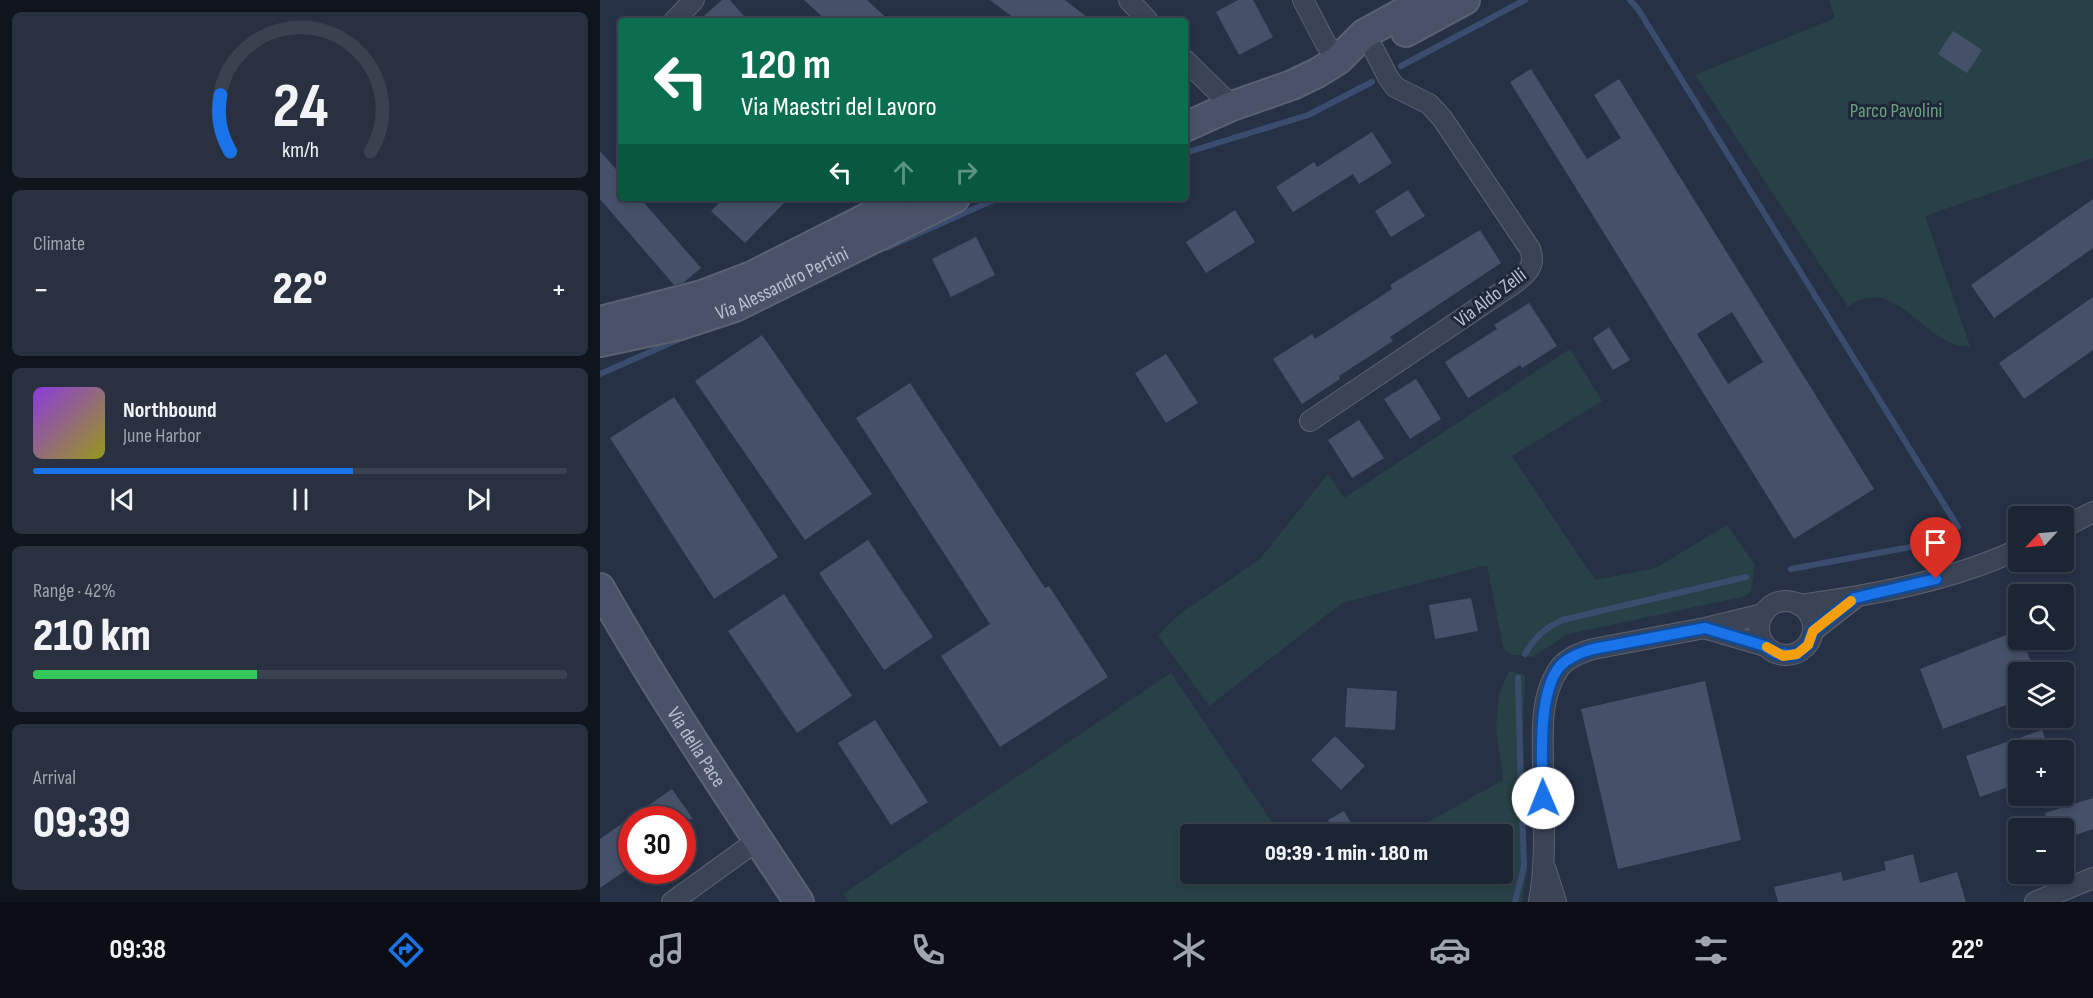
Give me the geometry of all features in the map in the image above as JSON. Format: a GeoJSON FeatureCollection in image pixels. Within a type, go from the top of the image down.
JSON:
{"type":"FeatureCollection","features":[{"type":"Feature","properties":{"kind":"street"},"geometry":{"type":"LineString","coordinates":[[677,18],[694,0]]}},
{"type":"Feature","properties":{"kind":"street"},"geometry":{"type":"LineString","coordinates":[[1129,0],[1145,18]]}},
{"type":"Feature","properties":{"kind":"street"},"geometry":{"type":"LineString","coordinates":[[1303,0],[1326,44],[1338,60]]}},
{"type":"Feature","properties":{"kind":"street"},"geometry":{"type":"LineString","coordinates":[[1338,60],[1364,34],[1426,0]]}},
{"type":"Feature","properties":{"kind":"street"},"geometry":{"type":"LineString","coordinates":[[1188,127],[1232,106],[1292,85],[1338,60],[1374,50],[1465,0]]}},
{"type":"Feature","properties":{"kind":"street","name":"Via Aldo Zelli"},"geometry":{"type":"LineString","coordinates":[[1310,421],[1512,285],[1527,274],[1533,261],[1530,249],[1442,118],[1429,104],[1395,87],[1374,50]]}},
{"type":"Feature","properties":{"kind":"street"},"geometry":{"type":"LineString","coordinates":[[1188,63],[1232,106]]}},
{"type":"Feature","properties":{"kind":"street"},"geometry":{"type":"LineString","coordinates":[[1188,110],[1232,106]]}},
{"type":"Feature","properties":{"kind":"street","name":"Via Alessandro Pertini"},"geometry":{"type":"LineString","coordinates":[[600,321],[702,295],[752,276],[900,201]]}},
{"type":"Feature","properties":{"kind":"street","name":"Via Alessandro Pertini"},"geometry":{"type":"LineString","coordinates":[[600,342],[680,325],[735,307],[949,201]]}},
{"type":"Feature","properties":{"kind":"street"},"geometry":{"type":"LineString","coordinates":[[2074,522],[2093,512]]}},
{"type":"Feature","properties":{"kind":"street"},"geometry":{"type":"LineString","coordinates":[[1799,605],[1855,598],[1936,579],[2008,553]]}},
{"type":"Feature","properties":{"kind":"street","name":"Via della Pace"},"geometry":{"type":"LineString","coordinates":[[600,588],[630,643],[799,902]]}},
{"type":"Feature","properties":{"kind":"street"},"geometry":{"type":"LineString","coordinates":[[1813,631],[1855,598]]}},
{"type":"Feature","properties":{"kind":"street"},"geometry":{"type":"LineString","coordinates":[[1705,628],[1765,646],[1783,656],[1797,654],[1808,645],[1813,631],[1812,621],[1807,611],[1793,602],[1780,602],[1767,609],[1763,614],[1759,630],[1765,646]]}},
{"type":"Feature","properties":{"kind":"street"},"geometry":{"type":"LineString","coordinates":[[1539,902],[1543,858],[1543,717],[1550,685],[1559,668],[1573,656],[1593,649],[1705,628],[1763,614]]}},
{"type":"Feature","properties":{"kind":"street"},"geometry":{"type":"LineString","coordinates":[[672,902],[758,840]]}},
{"type":"Feature","properties":{"kind":"street"},"geometry":{"type":"LineString","coordinates":[[1543,858],[1556,902]]}},
{"type":"Feature","properties":{"kind":"street"},"geometry":{"type":"LineString","coordinates":[[2035,902],[2093,878]]}},
{"type":"Feature","properties":{"kind":"green space","name":"Parco Pavolini"},"geometry":{"type":"Polygon","coordinates":[[[1829,0],[2093,0],[2093,158],[1925,216],[1970,346],[1954,344],[1940,337],[1896,304],[1881,298],[1865,298],[1848,307],[1695,75],[1835,18],[1829,0]]]}},
{"type":"Feature","properties":{"kind":"green space"},"geometry":{"type":"Polygon","coordinates":[[[1570,349],[1602,401],[1512,456],[1595,580],[1656,568],[1727,525],[1755,565],[1751,591],[1746,596],[1568,634],[1532,657],[1510,654],[1503,647],[1487,565],[1342,603],[1209,706],[1158,635],[1180,614],[1260,559],[1328,474],[1344,498],[1570,349]]]}},
{"type":"Feature","properties":{"kind":"green space"},"geometry":{"type":"Polygon","coordinates":[[[1509,671],[1525,675],[1523,729],[1527,870],[1522,902],[849,902],[843,894],[1171,673],[1273,824],[1180,824],[1180,884],[1513,884],[1513,824],[1425,824],[1503,780],[1496,728],[1499,694],[1509,671]]]}},
{"type":"Feature","properties":{"kind":"building"},"geometry":{"type":"Polygon","coordinates":[[[722,0],[730,0],[745,18],[701,18],[722,0]]]}},
{"type":"Feature","properties":{"kind":"building"},"geometry":{"type":"Polygon","coordinates":[[[804,0],[867,0],[887,18],[824,18],[804,0]]]}},
{"type":"Feature","properties":{"kind":"building"},"geometry":{"type":"Polygon","coordinates":[[[990,0],[1065,0],[1088,18],[1014,18],[990,0]]]}},
{"type":"Feature","properties":{"kind":"building"},"geometry":{"type":"Polygon","coordinates":[[[1238,0],[1253,0],[1273,37],[1239,55],[1216,12],[1238,0]]]}},
{"type":"Feature","properties":{"kind":"building"},"geometry":{"type":"Polygon","coordinates":[[[1953,31],[1982,50],[1967,73],[1938,54],[1953,31]]]}},
{"type":"Feature","properties":{"kind":"building"},"geometry":{"type":"Polygon","coordinates":[[[1531,69],[1587,159],[1621,138],[1594,95],[1619,79],[1874,489],[1794,539],[1510,82],[1531,69]],[[1732,312],[1697,334],[1728,384],[1763,362],[1732,312]]]}},
{"type":"Feature","properties":{"kind":"building"},"geometry":{"type":"Polygon","coordinates":[[[1372,132],[1392,163],[1359,184],[1353,174],[1293,212],[1276,187],[1314,162],[1317,167],[1372,132]]]}},
{"type":"Feature","properties":{"kind":"building"},"geometry":{"type":"Polygon","coordinates":[[[600,151],[618,172],[618,201],[643,201],[701,268],[683,283],[674,285],[600,199],[600,151]]]}},
{"type":"Feature","properties":{"kind":"building"},"geometry":{"type":"Polygon","coordinates":[[[1408,190],[1425,216],[1391,237],[1375,211],[1408,190]]]}},
{"type":"Feature","properties":{"kind":"building"},"geometry":{"type":"Polygon","coordinates":[[[2093,199],[2093,248],[1994,318],[1971,285],[2093,199]]]}},
{"type":"Feature","properties":{"kind":"building"},"geometry":{"type":"Polygon","coordinates":[[[721,201],[786,201],[745,243],[711,211],[721,201]]]}},
{"type":"Feature","properties":{"kind":"building"},"geometry":{"type":"Polygon","coordinates":[[[1235,210],[1255,242],[1206,273],[1186,242],[1235,210]]]}},
{"type":"Feature","properties":{"kind":"building"},"geometry":{"type":"Polygon","coordinates":[[[1480,230],[1501,263],[1390,337],[1393,341],[1339,376],[1340,379],[1302,404],[1273,359],[1312,334],[1315,339],[1392,289],[1390,285],[1480,230]]]}},
{"type":"Feature","properties":{"kind":"building"},"geometry":{"type":"Polygon","coordinates":[[[976,237],[995,275],[951,297],[932,259],[976,237]]]}},
{"type":"Feature","properties":{"kind":"building"},"geometry":{"type":"Polygon","coordinates":[[[2093,297],[2093,350],[2024,399],[1999,363],[2093,297]]]}},
{"type":"Feature","properties":{"kind":"building"},"geometry":{"type":"Polygon","coordinates":[[[1529,303],[1557,346],[1522,368],[1520,365],[1468,398],[1445,362],[1497,329],[1494,325],[1529,303]]]}},
{"type":"Feature","properties":{"kind":"building"},"geometry":{"type":"Polygon","coordinates":[[[1609,327],[1630,360],[1613,370],[1593,338],[1609,327]]]}},
{"type":"Feature","properties":{"kind":"building"},"geometry":{"type":"Polygon","coordinates":[[[762,335],[872,494],[805,540],[695,381],[762,335]]]}},
{"type":"Feature","properties":{"kind":"building"},"geometry":{"type":"Polygon","coordinates":[[[1166,354],[1198,403],[1166,423],[1135,373],[1166,354]]]}},
{"type":"Feature","properties":{"kind":"building"},"geometry":{"type":"Polygon","coordinates":[[[1416,379],[1441,419],[1410,439],[1384,399],[1416,379]]]}},
{"type":"Feature","properties":{"kind":"building"},"geometry":{"type":"Polygon","coordinates":[[[910,383],[1045,588],[1049,586],[1108,677],[1000,747],[941,656],[990,624],[856,418],[910,383]]]}},
{"type":"Feature","properties":{"kind":"building"},"geometry":{"type":"Polygon","coordinates":[[[674,397],[778,557],[714,599],[610,438],[674,397]]]}},
{"type":"Feature","properties":{"kind":"building"},"geometry":{"type":"Polygon","coordinates":[[[1359,420],[1384,458],[1352,478],[1328,440],[1359,420]]]}},
{"type":"Feature","properties":{"kind":"building"},"geometry":{"type":"Polygon","coordinates":[[[868,540],[933,637],[884,670],[819,573],[868,540]]]}},
{"type":"Feature","properties":{"kind":"building"},"geometry":{"type":"Polygon","coordinates":[[[784,594],[852,696],[797,733],[728,631],[784,594]]]}},
{"type":"Feature","properties":{"kind":"building"},"geometry":{"type":"Polygon","coordinates":[[[1471,598],[1478,631],[1435,639],[1429,605],[1471,598]]]}},
{"type":"Feature","properties":{"kind":"building"},"geometry":{"type":"Polygon","coordinates":[[[2008,634],[2008,650],[2026,650],[2031,662],[2008,662],[2008,704],[1943,729],[1920,669],[2008,634]]]}},
{"type":"Feature","properties":{"kind":"building"},"geometry":{"type":"Polygon","coordinates":[[[1705,681],[1741,840],[1618,869],[1581,709],[1705,681]]]}},
{"type":"Feature","properties":{"kind":"building"},"geometry":{"type":"Polygon","coordinates":[[[1347,688],[1397,691],[1395,730],[1345,727],[1347,688]]]}},
{"type":"Feature","properties":{"kind":"building"},"geometry":{"type":"Polygon","coordinates":[[[875,720],[928,802],[891,825],[838,743],[875,720]]]}},
{"type":"Feature","properties":{"kind":"building"},"geometry":{"type":"Polygon","coordinates":[[[2042,730],[2046,740],[2013,740],[2042,730]]]}},
{"type":"Feature","properties":{"kind":"building"},"geometry":{"type":"Polygon","coordinates":[[[1335,736],[1365,766],[1341,790],[1311,760],[1335,736]]]}},
{"type":"Feature","properties":{"kind":"building"},"geometry":{"type":"Polygon","coordinates":[[[2008,742],[2008,787],[1980,797],[1966,756],[2008,742]]]}},
{"type":"Feature","properties":{"kind":"building"},"geometry":{"type":"Polygon","coordinates":[[[672,789],[684,806],[648,806],[672,789]]]}},
{"type":"Feature","properties":{"kind":"building"},"geometry":{"type":"Polygon","coordinates":[[[2093,798],[2093,829],[2074,836],[2074,818],[2047,818],[2045,813],[2074,806],[2074,804],[2093,798]]]}},
{"type":"Feature","properties":{"kind":"building"},"geometry":{"type":"Polygon","coordinates":[[[1344,811],[1351,824],[1330,824],[1328,820],[1344,811]]]}},
{"type":"Feature","properties":{"kind":"building"},"geometry":{"type":"Polygon","coordinates":[[[618,826],[618,876],[600,888],[600,839],[618,826]]]}},
{"type":"Feature","properties":{"kind":"building"},"geometry":{"type":"Polygon","coordinates":[[[1913,854],[1920,883],[1957,872],[1966,902],[1778,902],[1774,887],[1841,872],[1843,881],[1886,870],[1884,862],[1913,854]]]}},
{"type":"Feature","properties":{"kind":"waterway"},"geometry":{"type":"LineString","coordinates":[[1401,66],[1525,0]]}},
{"type":"Feature","properties":{"kind":"waterway"},"geometry":{"type":"LineString","coordinates":[[1630,0],[1638,9],[1958,527]]}},
{"type":"Feature","properties":{"kind":"waterway"},"geometry":{"type":"LineString","coordinates":[[1188,152],[1308,115],[1372,82]]}},
{"type":"Feature","properties":{"kind":"waterway"},"geometry":{"type":"LineString","coordinates":[[886,248],[991,201]]}},
{"type":"Feature","properties":{"kind":"waterway"},"geometry":{"type":"LineString","coordinates":[[600,374],[684,337]]}},
{"type":"Feature","properties":{"kind":"waterway"},"geometry":{"type":"LineString","coordinates":[[1791,569],[1927,544],[1949,545]]}},
{"type":"Feature","properties":{"kind":"waterway"},"geometry":{"type":"LineString","coordinates":[[1525,654],[1541,634],[1562,620],[1746,577]]}},
{"type":"Feature","properties":{"kind":"waterway"},"geometry":{"type":"LineString","coordinates":[[1518,678],[1521,792]]}},
{"type":"Feature","properties":{"kind":"waterway"},"geometry":{"type":"LineString","coordinates":[[1515,902],[1524,866],[1522,811]]}},
{"type":"Feature","properties":{"kind":"slow traffic"},"geometry":{"type":"LineString","coordinates":[[1767,647],[1783,656],[1797,654],[1808,645],[1813,631],[1851,601]]}},
{"type":"Feature","properties":{"kind":"route"},"geometry":{"type":"LineString","coordinates":[[1543,798],[1543,717],[1550,685],[1559,668],[1568,659],[1593,649],[1705,628],[1765,646],[1783,656],[1797,654],[1808,645],[1813,631],[1855,598],[1936,579]]}}]}
